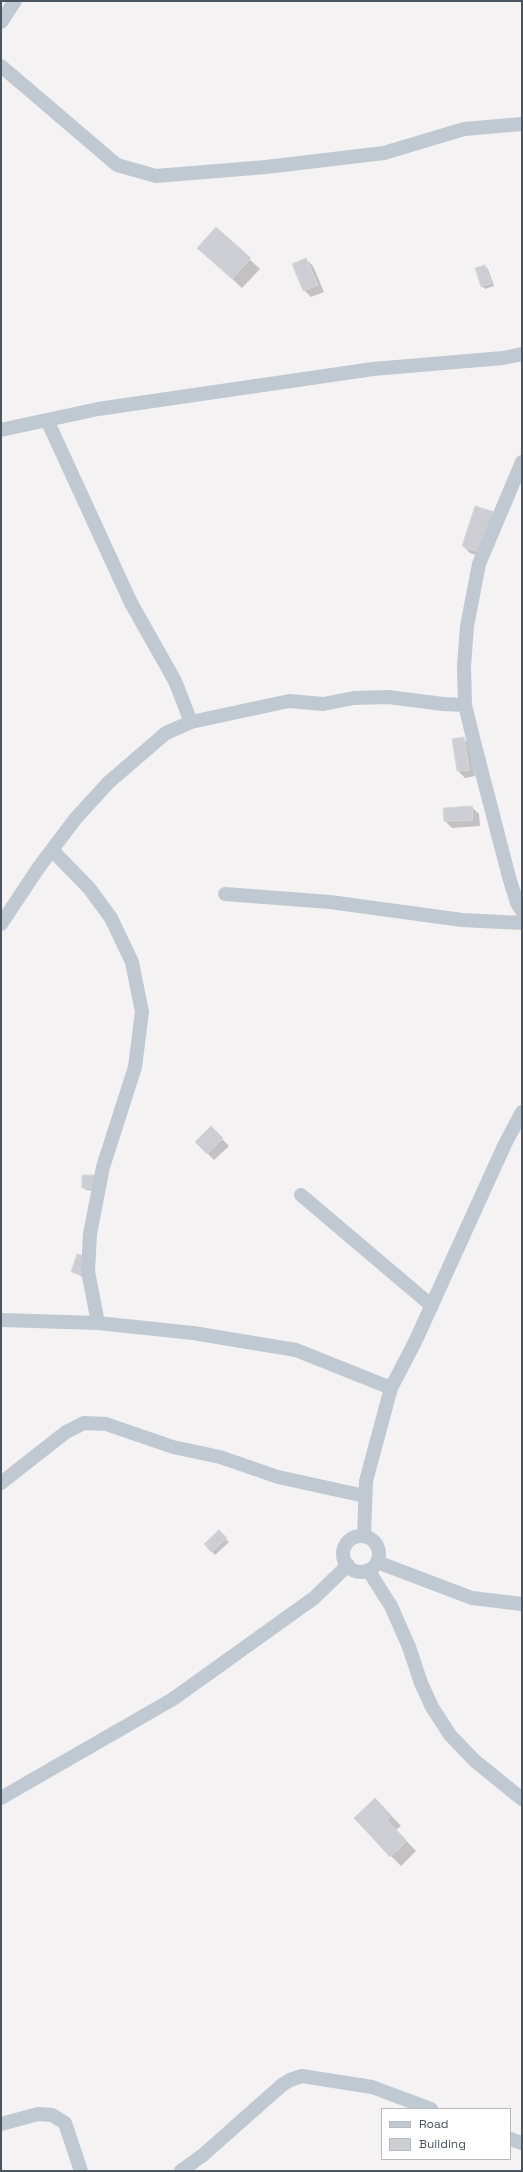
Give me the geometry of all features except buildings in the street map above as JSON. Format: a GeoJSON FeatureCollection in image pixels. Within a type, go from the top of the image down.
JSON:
{"type":"FeatureCollection","features":[{"type":"Feature","properties":{"kind":"street"},"geometry":{"type":"LineString","coordinates":[[1,22],[15,1]]}},
{"type":"Feature","properties":{"kind":"street"},"geometry":{"type":"LineString","coordinates":[[1,66],[117,165],[156,176],[266,167],[384,153],[464,129],[522,124]]}},
{"type":"Feature","properties":{"kind":"street"},"geometry":{"type":"LineString","coordinates":[[1,430],[98,410],[373,369],[503,358],[522,354]]}},
{"type":"Feature","properties":{"kind":"street"},"geometry":{"type":"LineString","coordinates":[[47,420],[132,603],[175,681],[191,722]]}},
{"type":"Feature","properties":{"kind":"street"},"geometry":{"type":"LineString","coordinates":[[522,462],[479,564],[467,626],[464,666],[465,704],[507,869],[517,903],[522,911]]}},
{"type":"Feature","properties":{"kind":"street"},"geometry":{"type":"LineString","coordinates":[[1,924],[76,818],[108,782],[166,733],[191,722],[289,701],[323,704],[354,698],[388,697],[443,704],[465,704]]}},
{"type":"Feature","properties":{"kind":"street"},"geometry":{"type":"LineString","coordinates":[[52,850],[89,888],[111,918],[132,962],[142,1012],[135,1067],[103,1167],[90,1234],[88,1272],[98,1323]]}},
{"type":"Feature","properties":{"kind":"street"},"geometry":{"type":"LineString","coordinates":[[225,894],[330,902],[462,920],[522,923]]}},
{"type":"Feature","properties":{"kind":"street"},"geometry":{"type":"LineString","coordinates":[[364,1536],[366,1481],[391,1388],[432,1306],[505,1144],[522,1112]]}},
{"type":"Feature","properties":{"kind":"street"},"geometry":{"type":"LineString","coordinates":[[301,1195],[432,1306]]}},
{"type":"Feature","properties":{"kind":"street"},"geometry":{"type":"LineString","coordinates":[[1,1320],[98,1323],[193,1333],[296,1350],[391,1388]]}},
{"type":"Feature","properties":{"kind":"street"},"geometry":{"type":"LineString","coordinates":[[1,1483],[66,1432],[84,1423],[106,1424],[173,1447],[220,1457],[278,1477],[365,1496]]}},
{"type":"Feature","properties":{"kind":"street"},"geometry":{"type":"LineString","coordinates":[[364,1536],[372,1539],[378,1545],[380,1554],[373,1566],[361,1572],[354,1570],[348,1565],[344,1557],[344,1549],[352,1539],[364,1536]]}},
{"type":"Feature","properties":{"kind":"street"},"geometry":{"type":"LineString","coordinates":[[1,1798],[173,1699],[314,1598],[348,1565]]}},
{"type":"Feature","properties":{"kind":"street"},"geometry":{"type":"LineString","coordinates":[[373,1566],[472,1598],[522,1604]]}},
{"type":"Feature","properties":{"kind":"street"},"geometry":{"type":"LineString","coordinates":[[373,1566],[409,1647],[432,1707],[450,1735],[475,1761],[522,1799]]}},
{"type":"Feature","properties":{"kind":"street"},"geometry":{"type":"LineString","coordinates":[[181,2171],[203,2155],[282,2085],[290,2080],[302,2076],[372,2087],[428,2108]]}},
{"type":"Feature","properties":{"kind":"street"},"geometry":{"type":"LineString","coordinates":[[1,2124],[38,2114],[52,2114],[65,2123],[81,2171]]}},
{"type":"Feature","properties":{"kind":"street"},"geometry":{"type":"LineString","coordinates":[[511,2139],[522,2143]]}}]}
